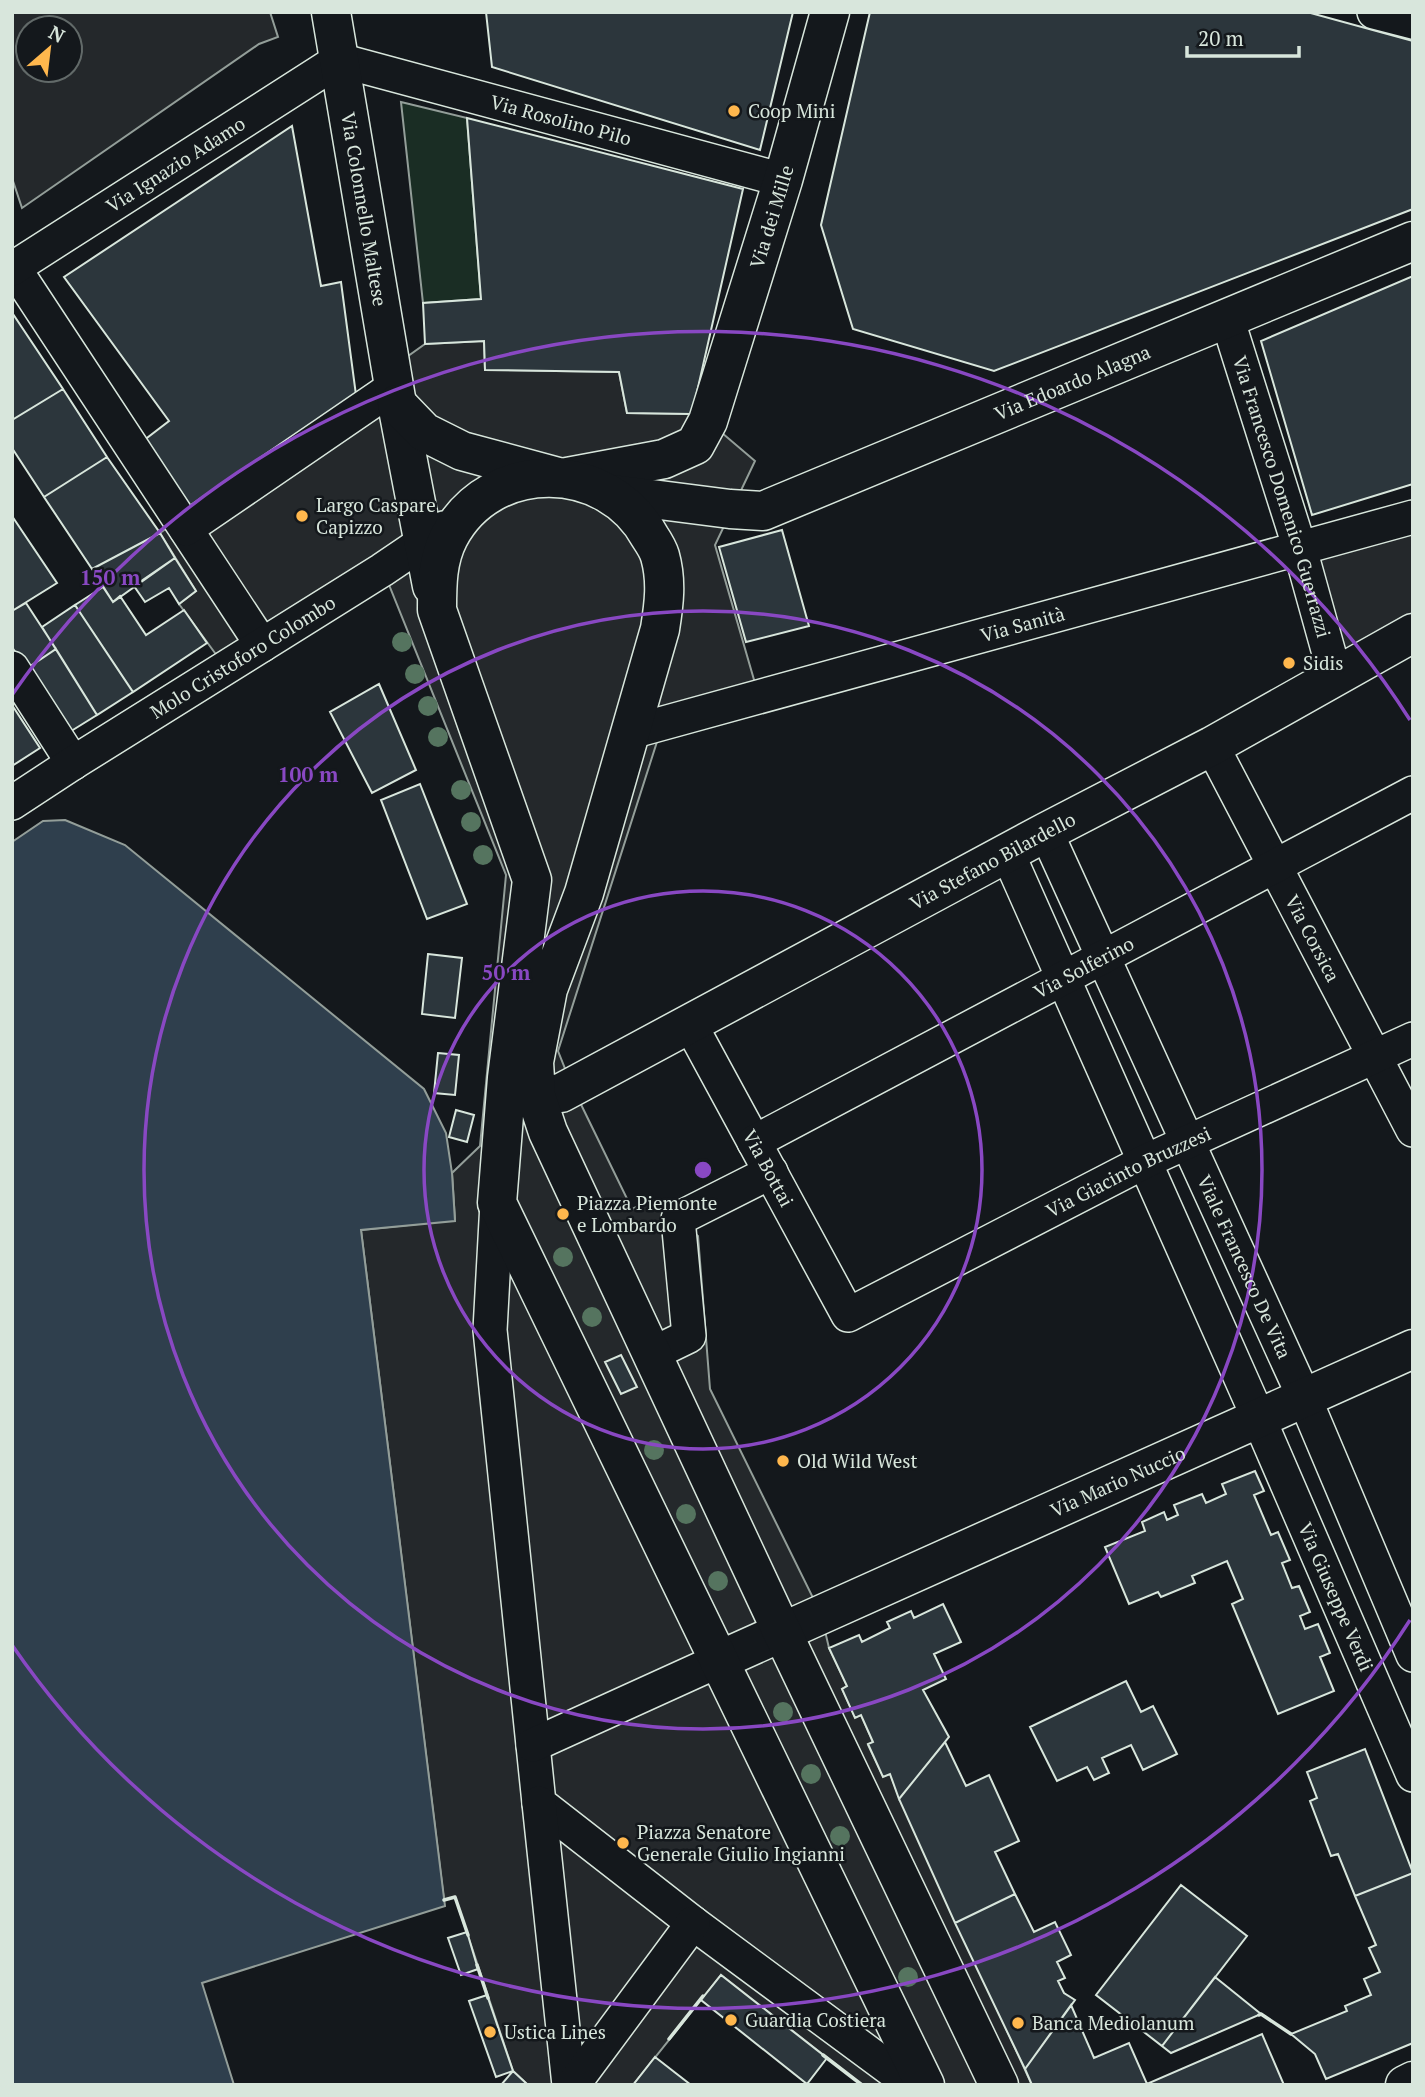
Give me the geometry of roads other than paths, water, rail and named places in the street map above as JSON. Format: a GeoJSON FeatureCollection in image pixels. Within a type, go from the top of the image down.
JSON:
{"type":"FeatureCollection","features":[{"type":"Feature","properties":{"kind":"main road","name":"Via Colonnello Maltese"},"geometry":{"type":"LineString","coordinates":[[331,12],[396,395],[437,610]]}},
{"type":"Feature","properties":{"kind":"main road","name":"Via dei Mille"},"geometry":{"type":"LineString","coordinates":[[562,478],[664,458],[695,445],[708,421],[783,180],[830,12]]}},
{"type":"Feature","properties":{"kind":"main road","name":"Via Edoardo Alagna"},"geometry":{"type":"LineString","coordinates":[[613,494],[763,511],[1413,241]]}},
{"type":"Feature","properties":{"kind":"main road"},"geometry":{"type":"LineString","coordinates":[[396,395],[424,432],[462,451],[562,478]]}},
{"type":"Feature","properties":{"kind":"main road"},"geometry":{"type":"LineString","coordinates":[[521,1087],[534,1062],[548,989],[584,893],[660,629],[666,592],[660,554],[641,520],[613,494],[577,480],[562,478],[540,477],[504,486],[472,507],[449,537],[437,572],[437,610],[531,880],[521,1087],[497,1203],[925,2085]]}},
{"type":"Feature","properties":{"kind":"main road","name":"Via Stefano Bilardello"},"geometry":{"type":"LineString","coordinates":[[521,1087],[561,1093],[1046,832],[1212,746],[1335,675],[1413,634]]}},
{"type":"Feature","properties":{"kind":"main road"},"geometry":{"type":"LineString","coordinates":[[521,1087],[548,1132],[654,1353],[782,1632],[999,2085]]}},
{"type":"Feature","properties":{"kind":"main road","name":"Via Mario Nuccio"},"geometry":{"type":"LineString","coordinates":[[720,1660],[1413,1349]]}},
{"type":"Feature","properties":{"kind":"main road"},"geometry":{"type":"LineString","coordinates":[[1405,2085],[1413,2081]]}},
{"type":"Feature","properties":{"kind":"street"},"geometry":{"type":"LineString","coordinates":[[1374,12],[1413,22]]}},
{"type":"Feature","properties":{"kind":"street","name":"Via Rosolino Pilo"},"geometry":{"type":"LineString","coordinates":[[339,60],[783,180]]}},
{"type":"Feature","properties":{"kind":"street","name":"Via Ignazio Adamo"},"geometry":{"type":"LineString","coordinates":[[13,268],[339,60]]}},
{"type":"Feature","properties":{"kind":"street"},"geometry":{"type":"LineString","coordinates":[[13,268],[262,645]]}},
{"type":"Feature","properties":{"kind":"street","name":"Via Francesco Domenico Guerrazzi"},"geometry":{"type":"LineString","coordinates":[[1227,318],[1300,549],[1335,675]]}},
{"type":"Feature","properties":{"kind":"street"},"geometry":{"type":"LineString","coordinates":[[186,529],[396,395]]}},
{"type":"Feature","properties":{"kind":"street","name":"Molo Cristoforo Colombo"},"geometry":{"type":"LineString","coordinates":[[12,803],[423,543],[472,507]]}},
{"type":"Feature","properties":{"kind":"street","name":"Via Sanità"},"geometry":{"type":"LineString","coordinates":[[631,732],[1413,517]]}},
{"type":"Feature","properties":{"kind":"street"},"geometry":{"type":"LineString","coordinates":[[12,668],[73,762]]}},
{"type":"Feature","properties":{"kind":"street","name":"Via Corsica"},"geometry":{"type":"LineString","coordinates":[[1212,746],[1413,1130]]}},
{"type":"Feature","properties":{"kind":"street","name":"Via Solferino"},"geometry":{"type":"LineString","coordinates":[[754,1142],[1413,793]]}},
{"type":"Feature","properties":{"kind":"street","name":"Viale Francesco De Vita"},"geometry":{"type":"LineString","coordinates":[[1046,832],[1304,1397]]}},
{"type":"Feature","properties":{"kind":"street"},"geometry":{"type":"LineString","coordinates":[[1009,854],[1259,1419]]}},
{"type":"Feature","properties":{"kind":"street","name":"Via Bottai"},"geometry":{"type":"LineString","coordinates":[[690,1024],[848,1315]]}},
{"type":"Feature","properties":{"kind":"street","name":"Via Giacinto Bruzzesi"},"geometry":{"type":"LineString","coordinates":[[848,1315],[1146,1161],[1413,1039]]}},
{"type":"Feature","properties":{"kind":"street"},"geometry":{"type":"LineString","coordinates":[[654,1353],[689,1336],[678,1219],[771,1172]]}},
{"type":"Feature","properties":{"kind":"street"},"geometry":{"type":"LineString","coordinates":[[497,1203],[490,1330],[571,2085]]}},
{"type":"Feature","properties":{"kind":"street"},"geometry":{"type":"LineString","coordinates":[[1304,1397],[1413,1655]]}},
{"type":"Feature","properties":{"kind":"street","name":"Via Giuseppe Verdi"},"geometry":{"type":"LineString","coordinates":[[1259,1419],[1413,1775]]}},
{"type":"Feature","properties":{"kind":"street"},"geometry":{"type":"LineString","coordinates":[[533,1745],[720,1660]]}},
{"type":"Feature","properties":{"kind":"street"},"geometry":{"type":"LineString","coordinates":[[539,1803],[693,1923],[912,2085]]}},
{"type":"Feature","properties":{"kind":"street"},"geometry":{"type":"LineString","coordinates":[[571,2085],[693,1923]]}},
{"type":"Feature","properties":{"kind":"water"},"geometry":{"type":"Polygon","coordinates":[[[65,820],[125,845],[424,1089],[446,1133],[452,1173],[455,1221],[361,1230],[445,1906],[202,1983],[234,2085],[12,2085],[12,842],[43,821],[65,820]]]}},
{"type":"Feature","properties":{"kind":"place","name":"Coop Mini"},"geometry":{"type":"Point","coordinates":[734,111]}},
{"type":"Feature","properties":{"kind":"place","name":"Largo Caspare Capizzo"},"geometry":{"type":"Point","coordinates":[302,516]}},
{"type":"Feature","properties":{"kind":"place","name":"Sidis"},"geometry":{"type":"Point","coordinates":[1289,663]}},
{"type":"Feature","properties":{"kind":"place","name":"Piazza Piemonte e Lombardo"},"geometry":{"type":"Point","coordinates":[563,1214]}},
{"type":"Feature","properties":{"kind":"place","name":"Old Wild West"},"geometry":{"type":"Point","coordinates":[783,1461]}},
{"type":"Feature","properties":{"kind":"place","name":"Piazza Senatore Generale Giulio Ingianni"},"geometry":{"type":"Point","coordinates":[623,1843]}},
{"type":"Feature","properties":{"kind":"place","name":"Guardia Costiera"},"geometry":{"type":"Point","coordinates":[731,2020]}},
{"type":"Feature","properties":{"kind":"place","name":"Banca Mediolanum"},"geometry":{"type":"Point","coordinates":[1018,2023]}},
{"type":"Feature","properties":{"kind":"place","name":"Ustica Lines"},"geometry":{"type":"Point","coordinates":[490,2032]}}]}
